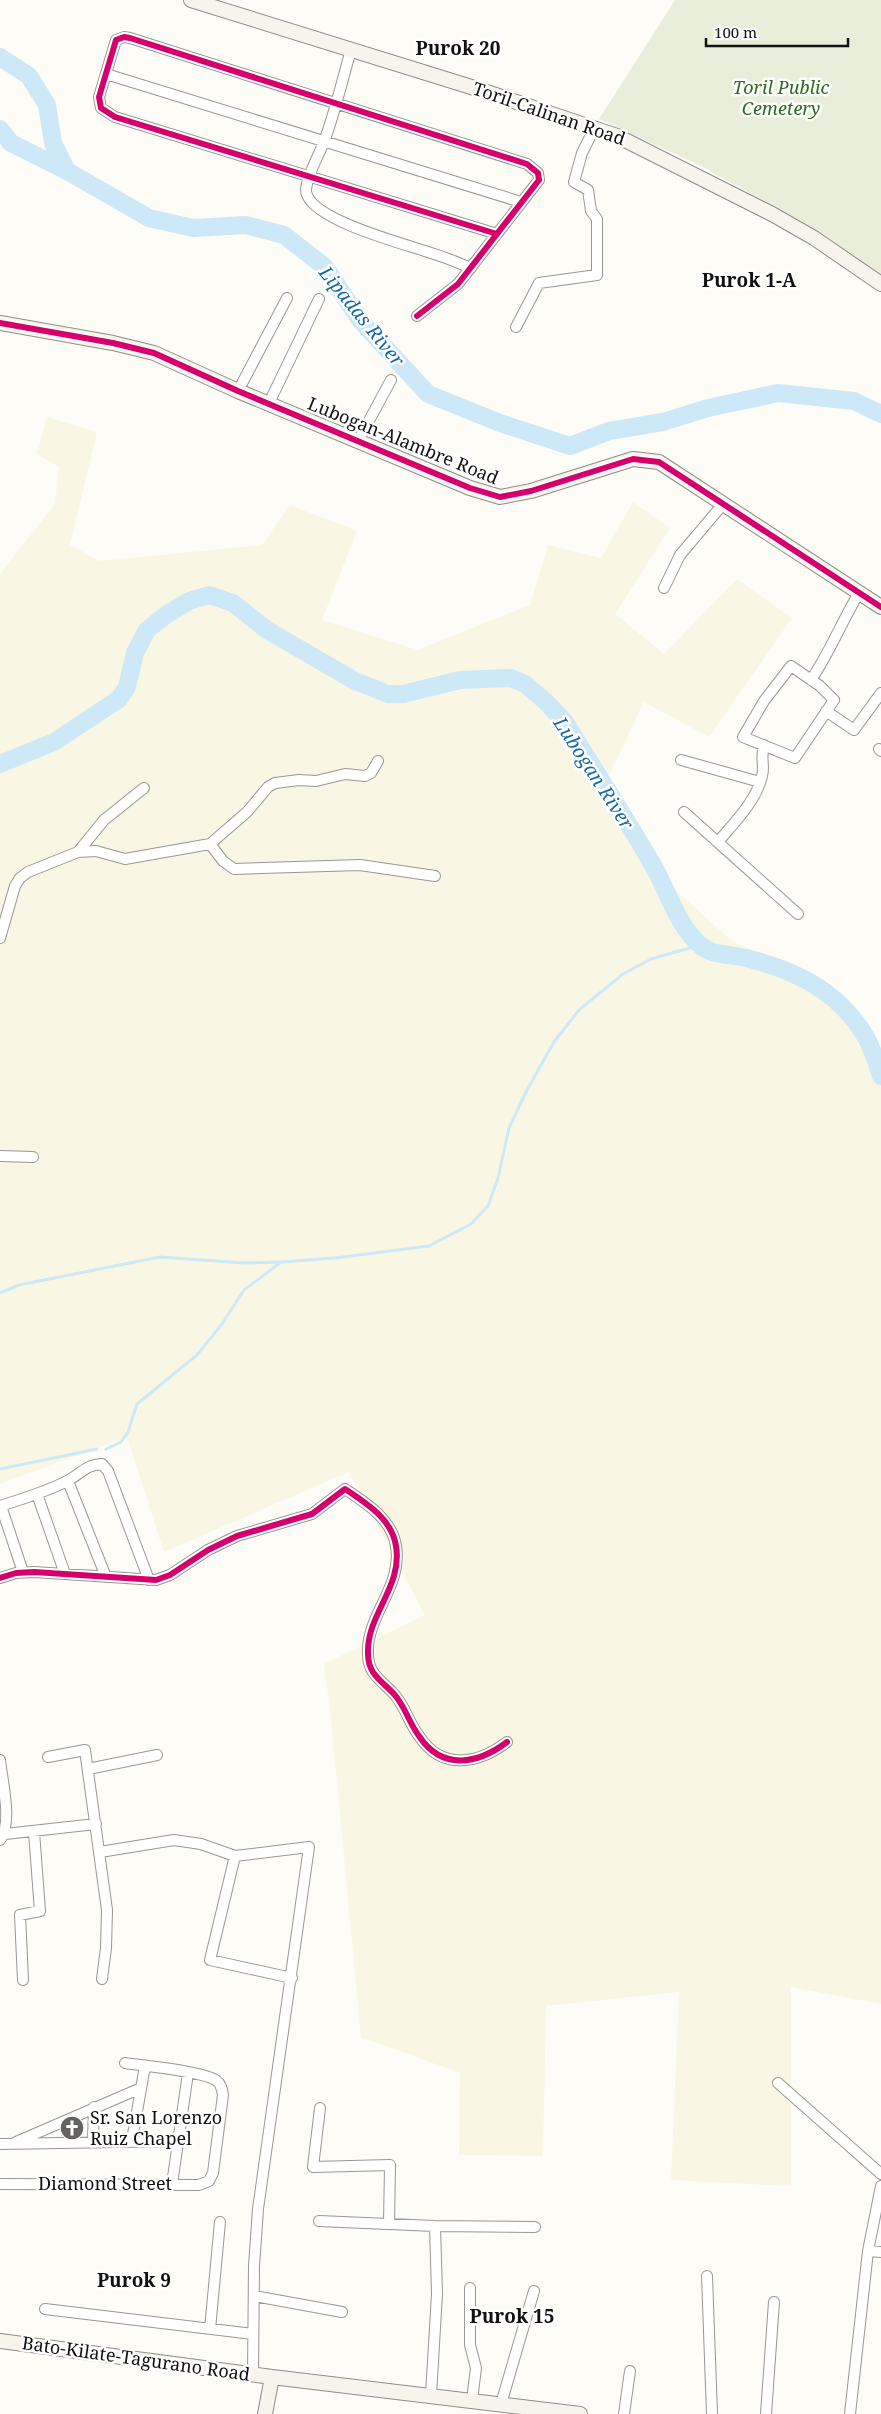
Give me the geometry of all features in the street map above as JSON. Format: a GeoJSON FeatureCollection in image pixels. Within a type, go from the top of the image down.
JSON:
{"type":"FeatureCollection","features":[{"type":"Feature","properties":{"kind":"street","name":"Toril-Calinan Road"},"geometry":{"type":"LineString","coordinates":[[191,0],[595,127],[682,166],[772,214],[814,238],[881,284]]}},
{"type":"Feature","properties":{"kind":"street"},"geometry":{"type":"LineString","coordinates":[[417,316],[458,284],[471,268],[497,234],[540,177],[535,170],[527,164],[124,37],[116,40],[98,96],[98,104],[115,117],[497,234]]}},
{"type":"Feature","properties":{"kind":"street"},"geometry":{"type":"LineString","coordinates":[[351,50],[324,142],[310,176],[306,190],[308,197],[318,206],[362,232],[431,253],[471,268]]}},
{"type":"Feature","properties":{"kind":"street"},"geometry":{"type":"LineString","coordinates":[[106,74],[521,202]]}},
{"type":"Feature","properties":{"kind":"street"},"geometry":{"type":"LineString","coordinates":[[516,327],[539,283],[597,276],[597,220],[591,211],[588,190],[574,182],[582,153],[595,127]]}},
{"type":"Feature","properties":{"kind":"street"},"geometry":{"type":"LineString","coordinates":[[238,391],[287,298]]}},
{"type":"Feature","properties":{"kind":"street"},"geometry":{"type":"LineString","coordinates":[[269,404],[319,299]]}},
{"type":"Feature","properties":{"kind":"street","name":"Lubogan-Alambre Road"},"geometry":{"type":"LineString","coordinates":[[0,324],[137,348],[154,353],[238,391],[470,488],[500,497],[531,491],[633,459],[646,459],[671,468],[881,607]]}},
{"type":"Feature","properties":{"kind":"street"},"geometry":{"type":"LineString","coordinates":[[358,441],[391,380]]}},
{"type":"Feature","properties":{"kind":"street"},"geometry":{"type":"LineString","coordinates":[[664,588],[680,554],[724,503]]}},
{"type":"Feature","properties":{"kind":"street"},"geometry":{"type":"LineString","coordinates":[[811,680],[827,655],[841,624],[859,592]]}},
{"type":"Feature","properties":{"kind":"street"},"geometry":{"type":"LineString","coordinates":[[791,666],[811,680],[834,700],[795,758],[743,736],[775,686],[791,666]]}},
{"type":"Feature","properties":{"kind":"street"},"geometry":{"type":"LineString","coordinates":[[826,711],[854,730],[881,693]]}},
{"type":"Feature","properties":{"kind":"street"},"geometry":{"type":"LineString","coordinates":[[718,842],[741,814],[760,782],[763,771],[761,755],[764,745]]}},
{"type":"Feature","properties":{"kind":"street"},"geometry":{"type":"LineString","coordinates":[[681,760],[760,782]]}},
{"type":"Feature","properties":{"kind":"street"},"geometry":{"type":"LineString","coordinates":[[0,938],[11,896],[20,878],[28,872],[78,852],[96,851],[125,859],[210,844],[254,805],[268,787],[284,781],[316,781],[345,774],[365,776],[370,773],[378,761]]}},
{"type":"Feature","properties":{"kind":"street"},"geometry":{"type":"LineString","coordinates":[[78,852],[104,820],[144,788]]}},
{"type":"Feature","properties":{"kind":"street"},"geometry":{"type":"LineString","coordinates":[[684,812],[798,914]]}},
{"type":"Feature","properties":{"kind":"street"},"geometry":{"type":"LineString","coordinates":[[210,844],[223,861],[234,869],[360,865],[435,876]]}},
{"type":"Feature","properties":{"kind":"street"},"geometry":{"type":"LineString","coordinates":[[0,1156],[33,1157]]}},
{"type":"Feature","properties":{"kind":"street"},"geometry":{"type":"LineString","coordinates":[[23,1572],[0,1506],[37,1494],[68,1481],[96,1464],[105,1466],[149,1580]]}},
{"type":"Feature","properties":{"kind":"street"},"geometry":{"type":"LineString","coordinates":[[68,1481],[106,1577]]}},
{"type":"Feature","properties":{"kind":"street"},"geometry":{"type":"LineString","coordinates":[[0,1578],[23,1572],[149,1580],[170,1575],[208,1550],[237,1536],[312,1514],[345,1489],[379,1513],[391,1532],[396,1545],[398,1562],[393,1582],[371,1627],[369,1636],[368,1656],[374,1676],[394,1694],[419,1737],[431,1750],[446,1757],[464,1761],[477,1760],[494,1753],[507,1742]]}},
{"type":"Feature","properties":{"kind":"street"},"geometry":{"type":"LineString","coordinates":[[37,1494],[65,1574]]}},
{"type":"Feature","properties":{"kind":"street"},"geometry":{"type":"LineString","coordinates":[[48,1757],[85,1750],[100,1852],[108,1928],[102,1979]]}},
{"type":"Feature","properties":{"kind":"street"},"geometry":{"type":"LineString","coordinates":[[88,1769],[157,1755]]}},
{"type":"Feature","properties":{"kind":"street"},"geometry":{"type":"LineString","coordinates":[[0,1760],[7,1820],[2,1837],[96,1824]]}},
{"type":"Feature","properties":{"kind":"street"},"geometry":{"type":"LineString","coordinates":[[24,1980],[20,1915],[40,1911],[34,1832]]}},
{"type":"Feature","properties":{"kind":"street"},"geometry":{"type":"LineString","coordinates":[[100,1852],[157,1842],[187,1841],[235,1856],[309,1847],[258,2209],[253,2374]]}},
{"type":"Feature","properties":{"kind":"street"},"geometry":{"type":"LineString","coordinates":[[235,1856],[210,1960],[292,1978]]}},
{"type":"Feature","properties":{"kind":"street"},"geometry":{"type":"LineString","coordinates":[[125,2063],[188,2073],[172,2184]]}},
{"type":"Feature","properties":{"kind":"street"},"geometry":{"type":"LineString","coordinates":[[132,2140],[145,2066]]}},
{"type":"Feature","properties":{"kind":"street","name":"Diamond Street"},"geometry":{"type":"LineString","coordinates":[[0,2184],[203,2185],[209,2181],[212,2173],[222,2090],[218,2081],[212,2078],[188,2073]]}},
{"type":"Feature","properties":{"kind":"street"},"geometry":{"type":"LineString","coordinates":[[778,2083],[881,2174]]}},
{"type":"Feature","properties":{"kind":"street"},"geometry":{"type":"LineString","coordinates":[[11,2144],[142,2088]]}},
{"type":"Feature","properties":{"kind":"street"},"geometry":{"type":"LineString","coordinates":[[93,2141],[94,2107]]}},
{"type":"Feature","properties":{"kind":"street"},"geometry":{"type":"LineString","coordinates":[[320,2108],[313,2166],[390,2165],[389,2224]]}},
{"type":"Feature","properties":{"kind":"street"},"geometry":{"type":"LineString","coordinates":[[0,2144],[132,2140],[178,2141]]}},
{"type":"Feature","properties":{"kind":"street"},"geometry":{"type":"LineString","coordinates":[[850,2414],[868,2251],[881,2186]]}},
{"type":"Feature","properties":{"kind":"street"},"geometry":{"type":"LineString","coordinates":[[319,2221],[435,2226],[535,2227]]}},
{"type":"Feature","properties":{"kind":"street"},"geometry":{"type":"LineString","coordinates":[[210,2329],[220,2222]]}},
{"type":"Feature","properties":{"kind":"street"},"geometry":{"type":"LineString","coordinates":[[431,2394],[437,2304],[435,2226]]}},
{"type":"Feature","properties":{"kind":"street"},"geometry":{"type":"LineString","coordinates":[[868,2251],[881,2252]]}},
{"type":"Feature","properties":{"kind":"street"},"geometry":{"type":"LineString","coordinates":[[707,2276],[712,2414]]}},
{"type":"Feature","properties":{"kind":"street"},"geometry":{"type":"LineString","coordinates":[[470,2288],[470,2345],[476,2368],[472,2400]]}},
{"type":"Feature","properties":{"kind":"street"},"geometry":{"type":"LineString","coordinates":[[501,2404],[534,2292]]}},
{"type":"Feature","properties":{"kind":"street"},"geometry":{"type":"LineString","coordinates":[[254,2296],[342,2312]]}},
{"type":"Feature","properties":{"kind":"street"},"geometry":{"type":"LineString","coordinates":[[766,2414],[774,2302]]}},
{"type":"Feature","properties":{"kind":"street"},"geometry":{"type":"LineString","coordinates":[[45,2309],[253,2334]]}},
{"type":"Feature","properties":{"kind":"street","name":"Bato-Kilate-Tagurano Road"},"geometry":{"type":"LineString","coordinates":[[0,2341],[272,2377],[431,2394],[580,2414]]}},
{"type":"Feature","properties":{"kind":"street"},"geometry":{"type":"LineString","coordinates":[[624,2414],[630,2371]]}},
{"type":"Feature","properties":{"kind":"street"},"geometry":{"type":"LineString","coordinates":[[266,2414],[272,2377]]}},
{"type":"Feature","properties":{"kind":"shaded area"},"geometry":{"type":"Polygon","coordinates":[[[47,417],[97,432],[70,545],[100,561],[262,545],[290,505],[357,531],[322,620],[418,650],[530,605],[548,545],[601,558],[633,502],[670,528],[615,614],[664,654],[737,579],[792,618],[709,737],[644,702],[602,790],[642,860],[732,941],[831,987],[881,1071],[881,2004],[791,1987],[791,2186],[671,2180],[679,1992],[546,2006],[543,2156],[459,2155],[460,2073],[361,2037],[331,1719],[324,1664],[425,1615],[349,1472],[164,1552],[127,1437],[0,1484],[0,574],[55,504],[59,467],[37,454],[47,417]]]}},
{"type":"Feature","properties":{"kind":"green space","name":"Toril Public Cemetery"},"geometry":{"type":"Polygon","coordinates":[[[675,0],[881,0],[881,278],[814,229],[699,165],[599,119],[675,0]]]}},
{"type":"Feature","properties":{"kind":"waterway"},"geometry":{"type":"LineString","coordinates":[[0,57],[29,76],[47,105],[53,143],[67,171]]}},
{"type":"Feature","properties":{"kind":"waterway","name":"Lipadas River"},"geometry":{"type":"LineString","coordinates":[[0,129],[11,143],[67,171],[149,218],[193,228],[246,225],[284,235],[325,267],[360,320],[428,394],[500,423],[570,446],[609,431],[663,422],[708,408],[778,393],[854,401],[881,414]]}},
{"type":"Feature","properties":{"kind":"waterway","name":"Lubogan River"},"geometry":{"type":"LineString","coordinates":[[0,764],[54,742],[119,699],[127,687],[135,653],[147,630],[166,615],[189,601],[209,595],[233,603],[267,630],[355,681],[388,694],[403,694],[460,680],[511,678],[525,684],[565,722],[643,849],[679,919],[692,937],[705,949],[746,958],[781,969],[813,984],[827,994],[841,1005],[864,1034],[872,1049],[881,1076]]}},
{"type":"Feature","properties":{"kind":"waterway"},"geometry":{"type":"LineString","coordinates":[[0,1293],[19,1285],[160,1257],[245,1263],[282,1262],[335,1258],[429,1246],[471,1224],[488,1206],[498,1178],[509,1128],[527,1090],[554,1042],[579,1010],[623,974],[651,959],[700,945]]}},
{"type":"Feature","properties":{"kind":"waterway"},"geometry":{"type":"LineString","coordinates":[[106,1449],[121,1442],[128,1432],[137,1404],[197,1355],[222,1324],[244,1290],[280,1263]]}},
{"type":"Feature","properties":{"kind":"waterway"},"geometry":{"type":"LineString","coordinates":[[0,1469],[97,1449]]}},
{"type":"Feature","properties":{"kind":"cycle path"},"geometry":{"type":"LineString","coordinates":[[417,316],[458,284],[539,180],[538,173],[527,164],[130,38],[124,37],[116,40],[99,97],[101,108],[115,117],[497,234]]}},
{"type":"Feature","properties":{"kind":"cycle path"},"geometry":{"type":"LineString","coordinates":[[0,323],[113,343],[154,353],[238,391],[470,488],[500,497],[531,491],[633,459],[659,462],[881,607]]}},
{"type":"Feature","properties":{"kind":"cycle path"},"geometry":{"type":"LineString","coordinates":[[0,1578],[16,1573],[34,1572],[156,1580],[170,1575],[208,1550],[237,1536],[312,1514],[345,1489],[369,1506],[384,1520],[394,1536],[396,1546],[397,1561],[394,1575],[369,1640],[368,1654],[370,1667],[373,1672],[398,1699],[419,1736],[438,1755],[449,1759],[472,1759],[484,1755],[507,1742]]}},
{"type":"Feature","properties":{"kind":"place","name":"Sr. San Lorenzo Ruiz Chapel"},"geometry":{"type":"Point","coordinates":[72,2128]}},
{"type":"Feature","properties":{"kind":"district","name":"Purok 20"},"geometry":{"type":"Point","coordinates":[458,48]}},
{"type":"Feature","properties":{"kind":"district","name":"Purok 1-A"},"geometry":{"type":"Point","coordinates":[749,280]}},
{"type":"Feature","properties":{"kind":"district","name":"Purok 9"},"geometry":{"type":"Point","coordinates":[134,2280]}},
{"type":"Feature","properties":{"kind":"district","name":"Purok 15"},"geometry":{"type":"Point","coordinates":[512,2316]}}]}
